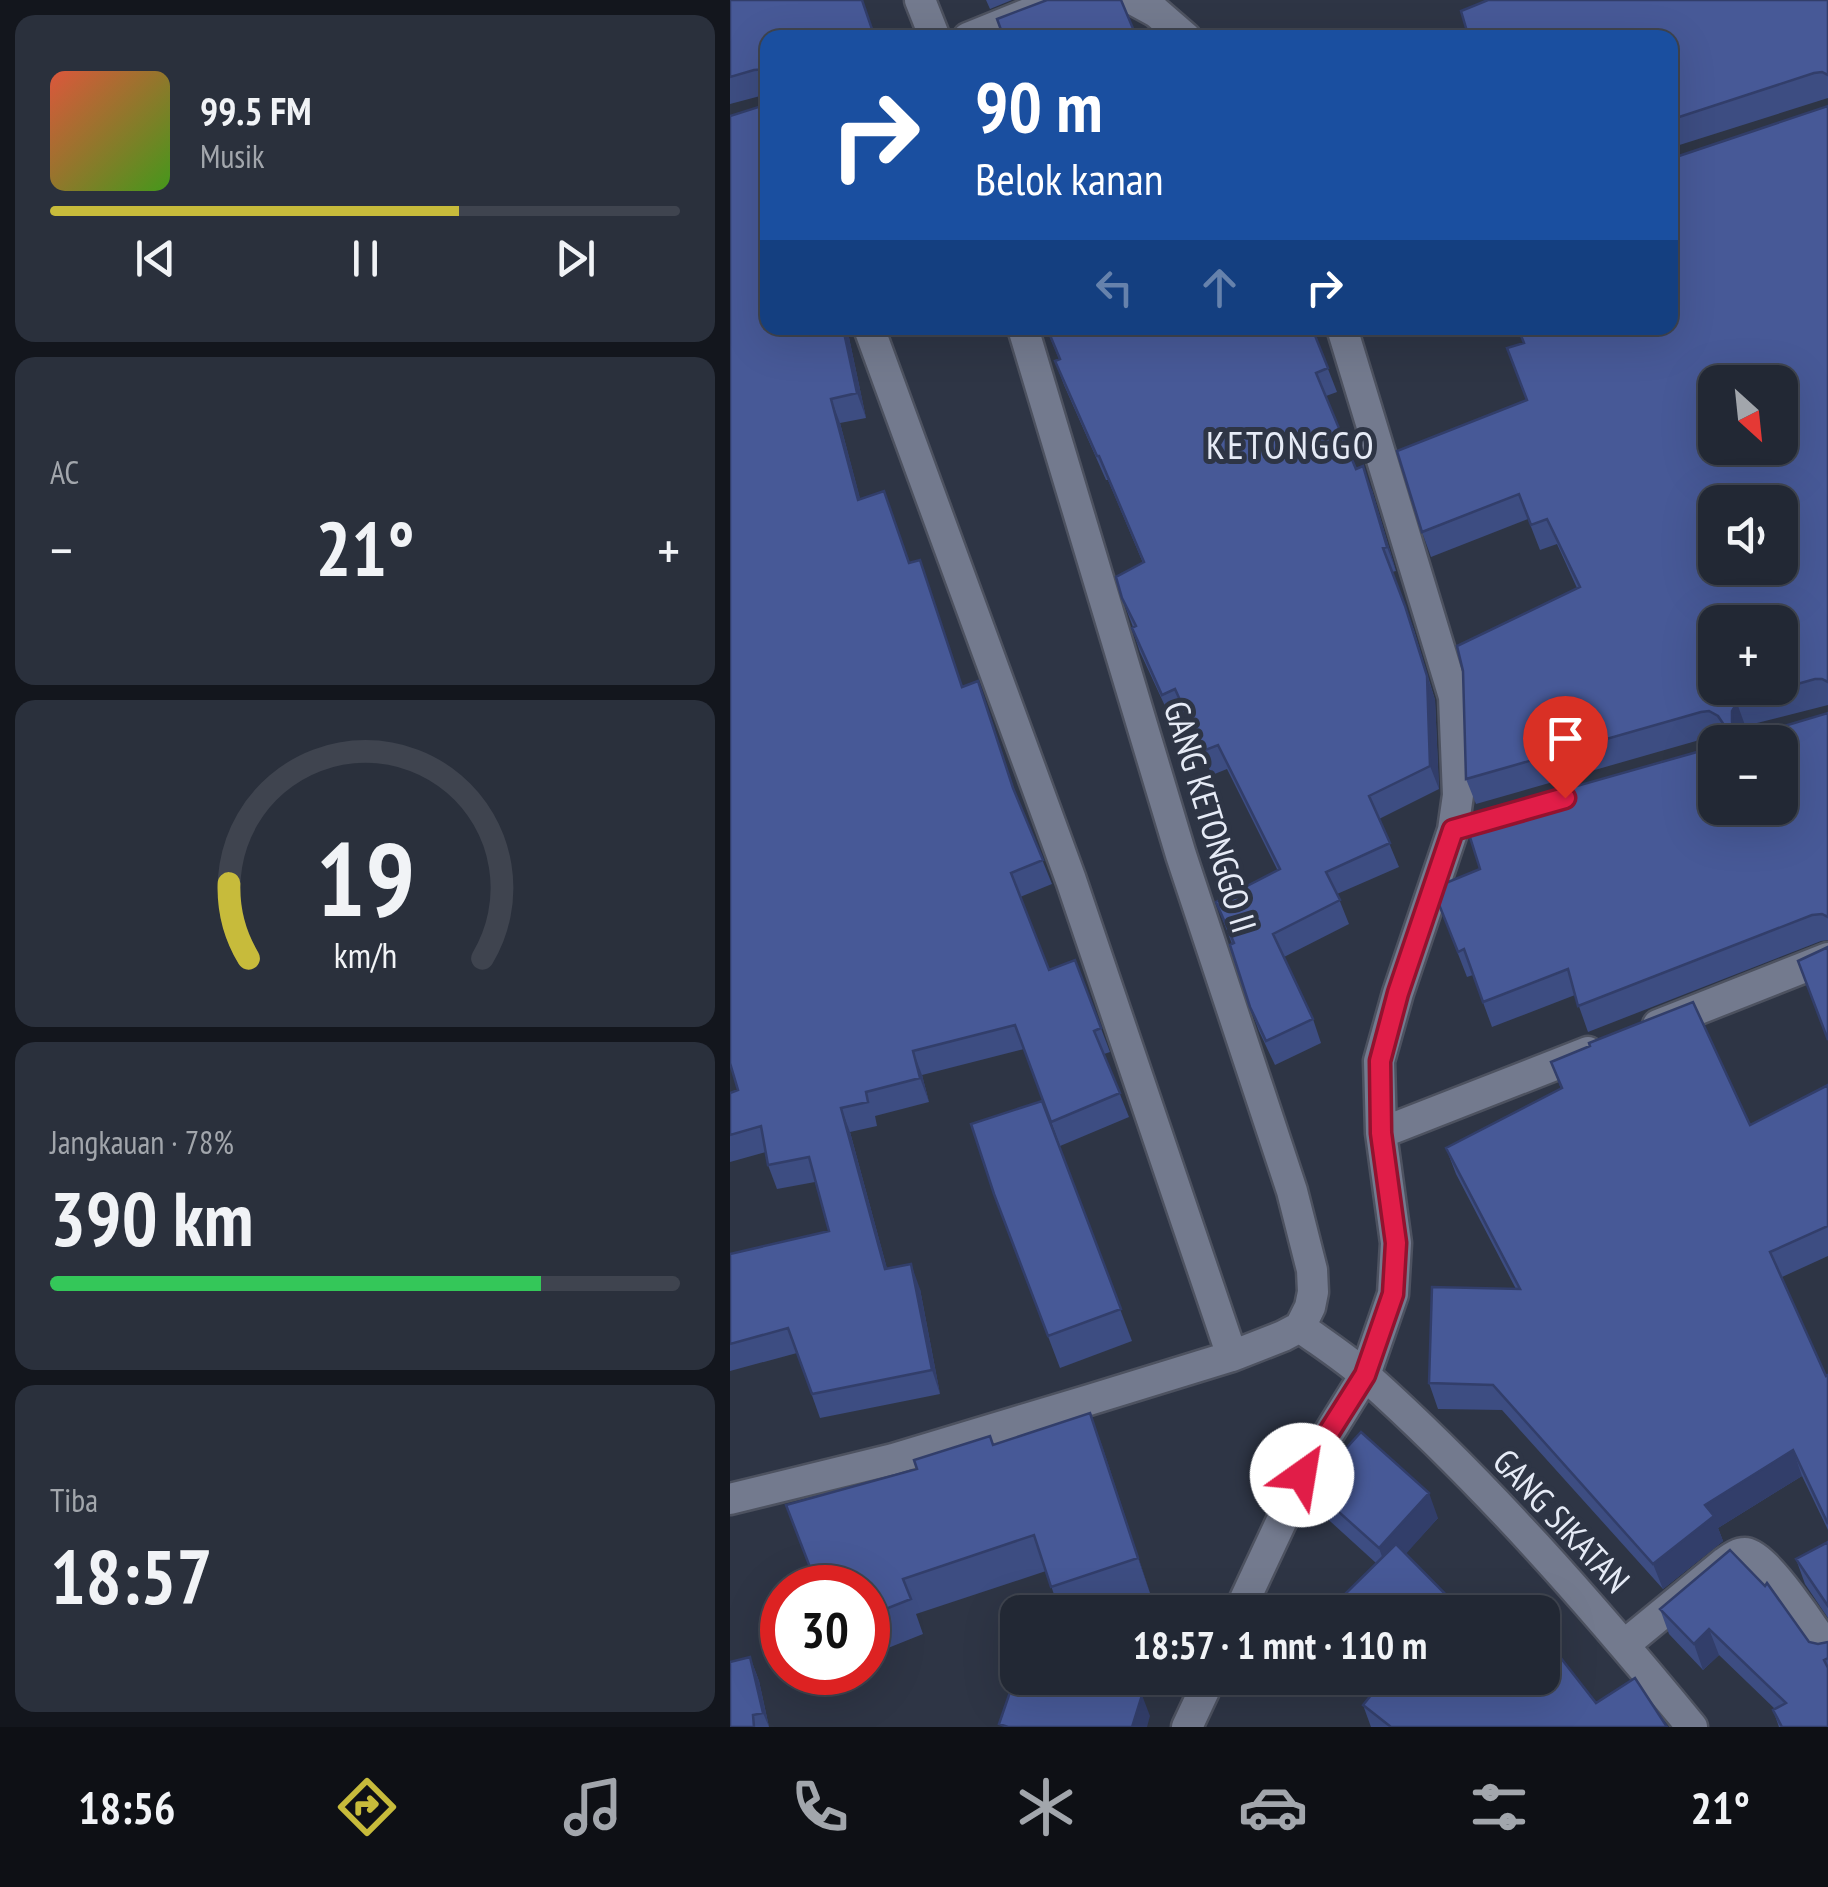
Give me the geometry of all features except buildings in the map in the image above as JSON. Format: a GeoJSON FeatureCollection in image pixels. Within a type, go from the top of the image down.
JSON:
{"type":"FeatureCollection","features":[{"type":"Feature","properties":{"kind":"street"},"geometry":{"type":"LineString","coordinates":[[920,0],[932,30]]}},
{"type":"Feature","properties":{"kind":"street"},"geometry":{"type":"LineString","coordinates":[[989,30],[1069,0]]}},
{"type":"Feature","properties":{"kind":"street"},"geometry":{"type":"LineString","coordinates":[[1134,0],[1177,30]]}},
{"type":"Feature","properties":{"kind":"street"},"geometry":{"type":"LineString","coordinates":[[872,335],[1071,880],[1232,1356]]}},
{"type":"Feature","properties":{"kind":"street","name":"GANG KETONGGO II"},"geometry":{"type":"LineString","coordinates":[[1025,335],[1181,855],[1292,1191],[1312,1270],[1313,1292],[1300,1327]]}},
{"type":"Feature","properties":{"kind":"street"},"geometry":{"type":"LineString","coordinates":[[1248,1595],[1302,1475],[1365,1375],[1393,1294],[1396,1243],[1381,1133],[1380,1061],[1398,993],[1453,830],[1458,795],[1454,697],[1344,335]]}},
{"type":"Feature","properties":{"kind":"street"},"geometry":{"type":"LineString","coordinates":[[1453,830],[1490,819]]}},
{"type":"Feature","properties":{"kind":"street"},"geometry":{"type":"LineString","coordinates":[[1381,1133],[1828,958]]}},
{"type":"Feature","properties":{"kind":"street"},"geometry":{"type":"LineString","coordinates":[[730,1499],[893,1460],[1232,1356],[1300,1327]]}},
{"type":"Feature","properties":{"kind":"street","name":"GANG SIKATAN"},"geometry":{"type":"LineString","coordinates":[[1300,1327],[1365,1375],[1502,1507],[1692,1727]]}},
{"type":"Feature","properties":{"kind":"street"},"geometry":{"type":"LineString","coordinates":[[1624,1645],[1724,1564],[1747,1552],[1764,1562],[1828,1651]]}},
{"type":"Feature","properties":{"kind":"street"},"geometry":{"type":"LineString","coordinates":[[1187,1727],[1202,1695]]}},
{"type":"Feature","properties":{"kind":"district","name":"KETONGGO"},"geometry":{"type":"Point","coordinates":[1291,446]}},
{"type":"Feature","properties":{"kind":"route"},"geometry":{"type":"LineString","coordinates":[[1302,1475],[1365,1375],[1393,1294],[1396,1243],[1381,1133],[1380,1061],[1398,993],[1453,830],[1565,798]]}}]}
